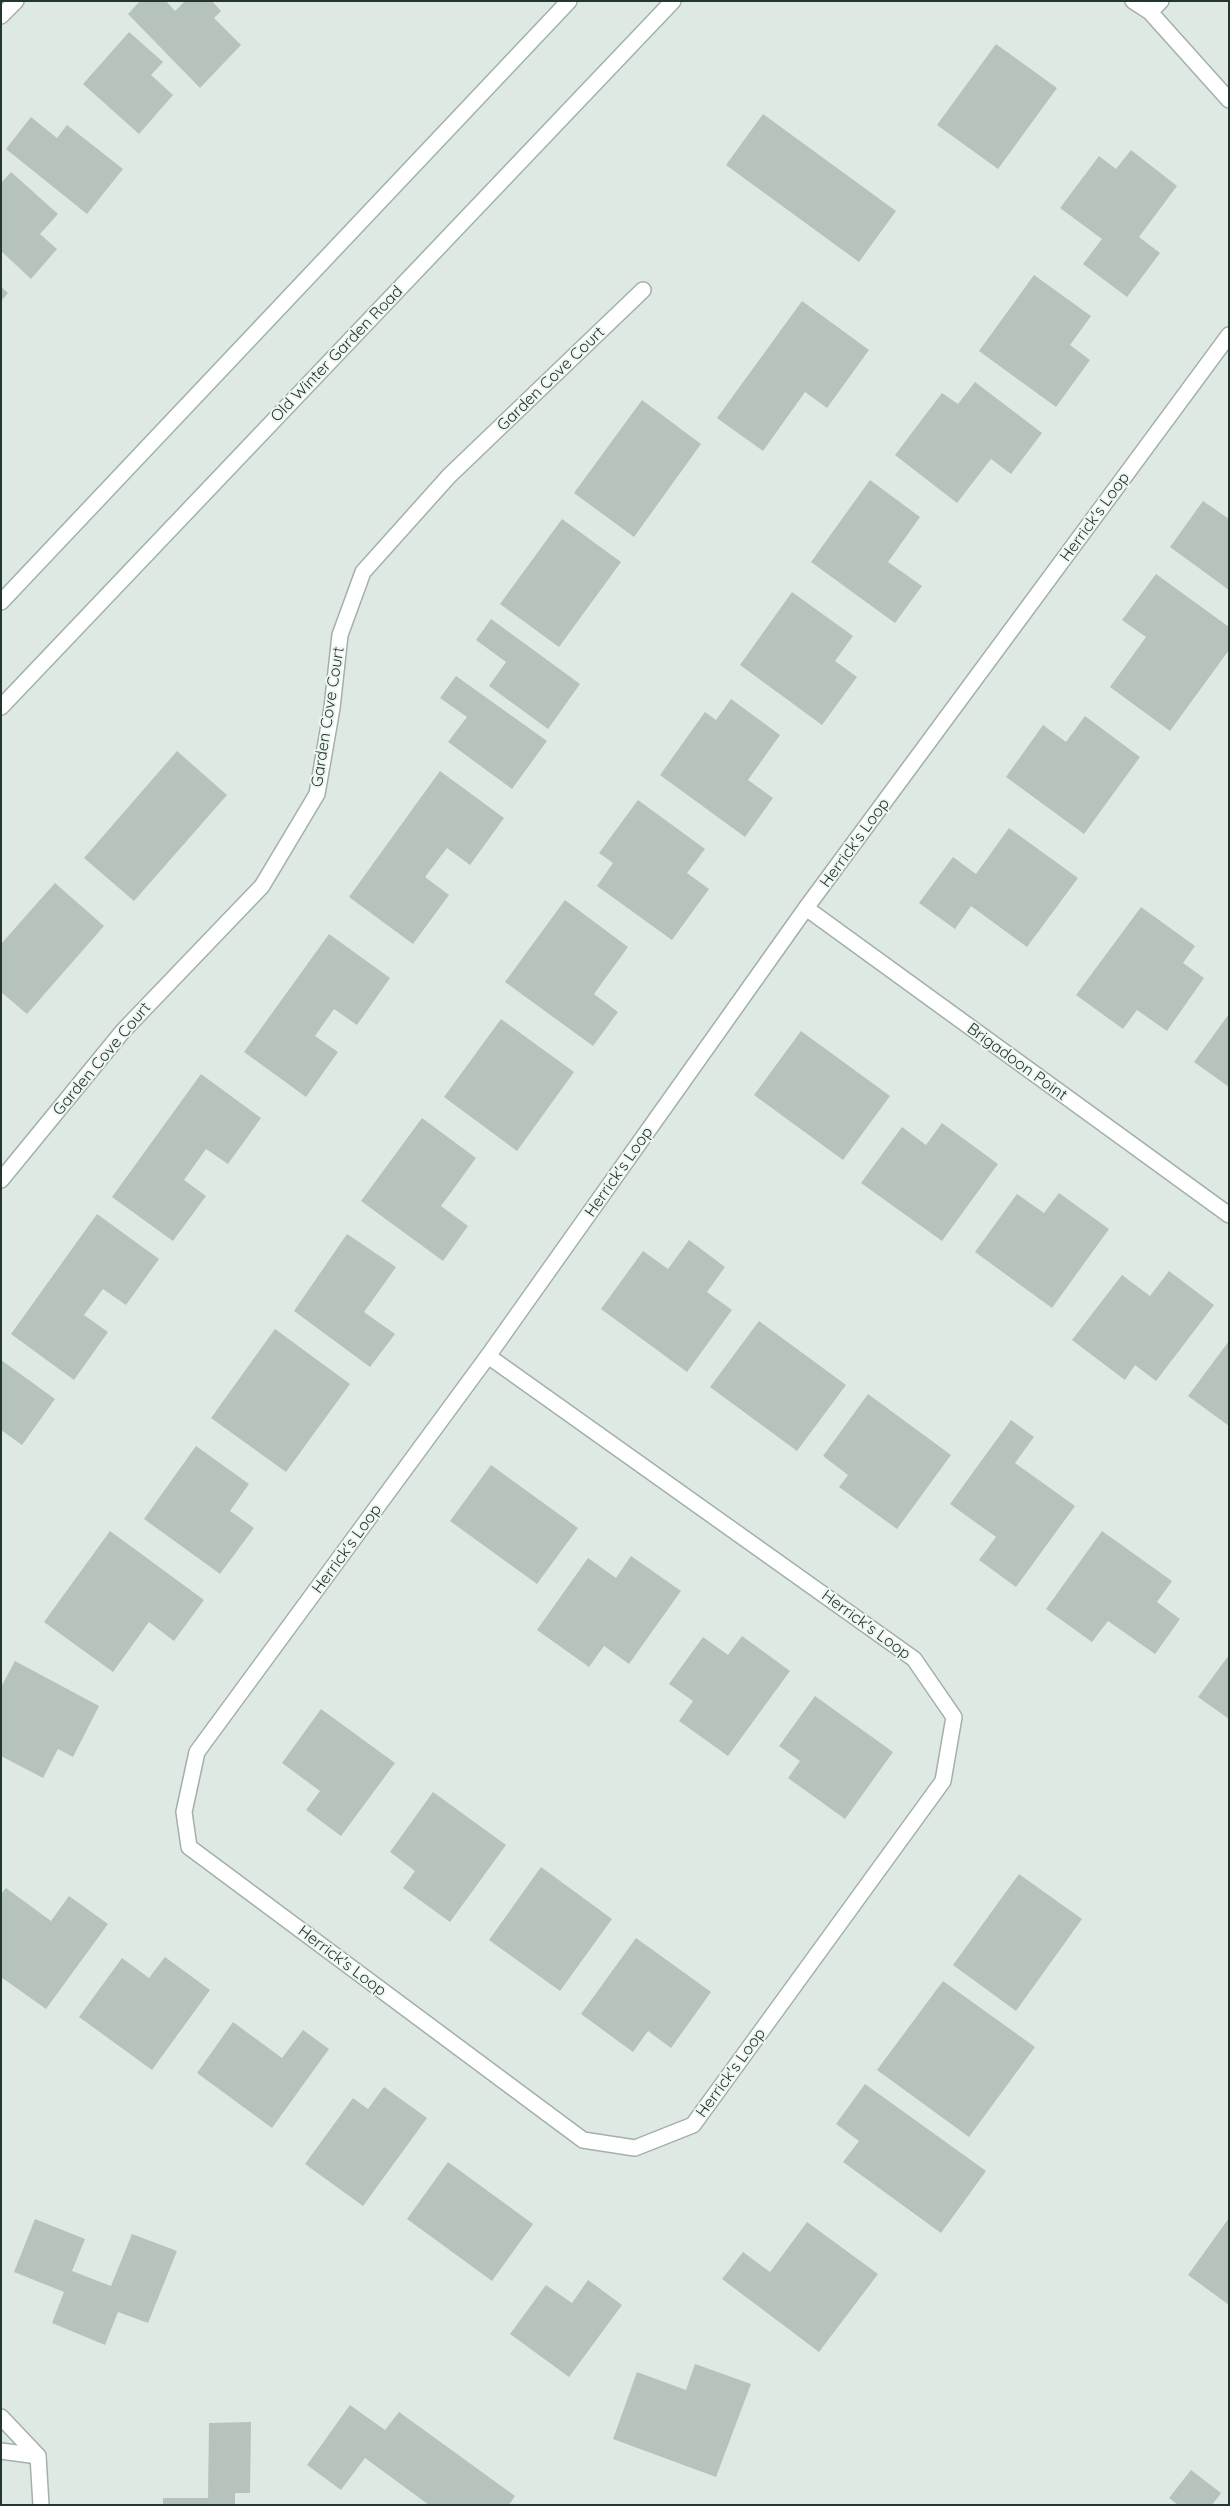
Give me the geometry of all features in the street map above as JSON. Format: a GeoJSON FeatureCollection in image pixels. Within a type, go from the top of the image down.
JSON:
{"type":"FeatureCollection","features":[{"type":"Feature","properties":{"kind":"street"},"geometry":{"type":"LineString","coordinates":[[1,16],[16,1]]}},
{"type":"Feature","properties":{"kind":"street"},"geometry":{"type":"LineString","coordinates":[[1,602],[569,1]]}},
{"type":"Feature","properties":{"kind":"street","name":"Old Winter Garden Road"},"geometry":{"type":"LineString","coordinates":[[1,708],[673,1]]}},
{"type":"Feature","properties":{"kind":"street"},"geometry":{"type":"LineString","coordinates":[[1134,1],[1150,12],[1229,100]]}},
{"type":"Feature","properties":{"kind":"street"},"geometry":{"type":"LineString","coordinates":[[1150,12],[1161,1]]}},
{"type":"Feature","properties":{"kind":"street","name":"Garden Cove Court"},"geometry":{"type":"LineString","coordinates":[[1,1180],[123,1031],[262,886],[316,794],[332,708],[340,635],[362,572],[450,476],[643,290]]}},
{"type":"Feature","properties":{"kind":"street","name":"Herrick's Loop"},"geometry":{"type":"LineString","coordinates":[[488,1356],[914,1659],[954,1717],[944,1781],[693,2125],[635,2148],[583,2140],[189,1847],[184,1812],[197,1752],[488,1356],[806,908],[1229,335]]}},
{"type":"Feature","properties":{"kind":"street","name":"Brigadoon Point"},"geometry":{"type":"LineString","coordinates":[[806,908],[1229,1215]]}},
{"type":"Feature","properties":{"kind":"street"},"geometry":{"type":"LineString","coordinates":[[1,2417],[38,2456],[41,2505]]}},
{"type":"Feature","properties":{"kind":"street"},"geometry":{"type":"LineString","coordinates":[[1,2451],[38,2456]]}},
{"type":"Feature","properties":{"kind":"building"},"geometry":{"type":"Polygon","coordinates":[[[140,1],[166,1],[175,11],[185,1],[212,1],[221,11],[214,18],[241,45],[200,88],[128,14],[140,1]]]}},
{"type":"Feature","properties":{"kind":"building"},"geometry":{"type":"Polygon","coordinates":[[[129,32],[163,62],[151,75],[173,95],[139,134],[83,84],[129,32]]]}},
{"type":"Feature","properties":{"kind":"building"},"geometry":{"type":"Polygon","coordinates":[[[996,44],[1057,88],[998,169],[937,125],[996,44]]]}},
{"type":"Feature","properties":{"kind":"building"},"geometry":{"type":"Polygon","coordinates":[[[763,114],[896,211],[859,262],[726,165],[763,114]]]}},
{"type":"Feature","properties":{"kind":"building"},"geometry":{"type":"Polygon","coordinates":[[[31,117],[57,138],[67,125],[123,169],[87,214],[6,149],[31,117]]]}},
{"type":"Feature","properties":{"kind":"building"},"geometry":{"type":"Polygon","coordinates":[[[1131,150],[1177,186],[1139,237],[1160,253],[1127,297],[1083,264],[1102,239],[1060,208],[1099,156],[1116,169],[1131,150]]]}},
{"type":"Feature","properties":{"kind":"building"},"geometry":{"type":"Polygon","coordinates":[[[11,172],[58,214],[40,234],[57,249],[31,279],[1,251],[1,183],[11,172]]]}},
{"type":"Feature","properties":{"kind":"building"},"geometry":{"type":"Polygon","coordinates":[[[1034,275],[1091,316],[1070,345],[1090,360],[1056,407],[979,351],[1034,275]]]}},
{"type":"Feature","properties":{"kind":"building"},"geometry":{"type":"Polygon","coordinates":[[[1,287],[8,293],[1,301],[1,287]]]}},
{"type":"Feature","properties":{"kind":"building"},"geometry":{"type":"Polygon","coordinates":[[[802,301],[869,350],[827,408],[805,392],[763,451],[717,418],[802,301]]]}},
{"type":"Feature","properties":{"kind":"building"},"geometry":{"type":"Polygon","coordinates":[[[975,382],[1042,433],[1011,474],[991,459],[957,503],[895,455],[942,393],[958,404],[975,382]]]}},
{"type":"Feature","properties":{"kind":"building"},"geometry":{"type":"Polygon","coordinates":[[[642,400],[701,444],[634,537],[574,493],[642,400]]]}},
{"type":"Feature","properties":{"kind":"building"},"geometry":{"type":"Polygon","coordinates":[[[870,480],[920,517],[888,562],[922,586],[895,623],[811,562],[870,480]]]}},
{"type":"Feature","properties":{"kind":"building"},"geometry":{"type":"Polygon","coordinates":[[[1203,501],[1229,519],[1229,590],[1170,547],[1203,501]]]}},
{"type":"Feature","properties":{"kind":"building"},"geometry":{"type":"Polygon","coordinates":[[[562,519],[621,562],[559,647],[500,604],[562,519]]]}},
{"type":"Feature","properties":{"kind":"building"},"geometry":{"type":"Polygon","coordinates":[[[1156,574],[1229,627],[1229,650],[1170,731],[1110,687],[1146,637],[1122,620],[1156,574]]]}},
{"type":"Feature","properties":{"kind":"building"},"geometry":{"type":"Polygon","coordinates":[[[792,592],[853,636],[835,661],[857,677],[822,725],[740,665],[792,592]]]}},
{"type":"Feature","properties":{"kind":"building"},"geometry":{"type":"Polygon","coordinates":[[[491,619],[580,684],[548,729],[489,686],[506,662],[476,640],[491,619]]]}},
{"type":"Feature","properties":{"kind":"building"},"geometry":{"type":"Polygon","coordinates":[[[456,676],[547,741],[512,789],[448,742],[467,717],[440,698],[456,676]]]}},
{"type":"Feature","properties":{"kind":"building"},"geometry":{"type":"Polygon","coordinates":[[[731,699],[780,735],[748,780],[773,798],[745,837],[660,775],[705,712],[716,720],[731,699]]]}},
{"type":"Feature","properties":{"kind":"building"},"geometry":{"type":"Polygon","coordinates":[[[1085,716],[1140,757],[1084,834],[1006,777],[1043,725],[1066,742],[1085,716]]]}},
{"type":"Feature","properties":{"kind":"building"},"geometry":{"type":"Polygon","coordinates":[[[177,751],[227,795],[134,901],[84,858],[177,751]]]}},
{"type":"Feature","properties":{"kind":"building"},"geometry":{"type":"Polygon","coordinates":[[[440,771],[504,818],[470,865],[447,848],[425,877],[449,895],[413,944],[349,897],[440,771]]]}},
{"type":"Feature","properties":{"kind":"building"},"geometry":{"type":"Polygon","coordinates":[[[638,800],[705,849],[687,873],[709,889],[672,940],[597,886],[613,863],[599,853],[638,800]]]}},
{"type":"Feature","properties":{"kind":"building"},"geometry":{"type":"Polygon","coordinates":[[[1009,828],[1078,878],[1027,947],[971,906],[955,929],[919,903],[953,857],[976,874],[1009,828]]]}},
{"type":"Feature","properties":{"kind":"building"},"geometry":{"type":"Polygon","coordinates":[[[55,883],[104,926],[27,1014],[1,992],[1,944],[55,883]]]}},
{"type":"Feature","properties":{"kind":"building"},"geometry":{"type":"Polygon","coordinates":[[[565,900],[628,947],[594,994],[618,1012],[593,1046],[505,982],[565,900]]]}},
{"type":"Feature","properties":{"kind":"building"},"geometry":{"type":"Polygon","coordinates":[[[1141,907],[1195,946],[1183,963],[1204,978],[1167,1031],[1137,1010],[1123,1029],[1076,995],[1141,907]]]}},
{"type":"Feature","properties":{"kind":"building"},"geometry":{"type":"Polygon","coordinates":[[[329,934],[390,978],[357,1025],[334,1009],[315,1036],[338,1052],[306,1097],[244,1052],[329,934]]]}},
{"type":"Feature","properties":{"kind":"building"},"geometry":{"type":"Polygon","coordinates":[[[1229,1014],[1229,1087],[1194,1062],[1229,1014]]]}},
{"type":"Feature","properties":{"kind":"building"},"geometry":{"type":"Polygon","coordinates":[[[501,1019],[574,1072],[517,1151],[444,1097],[501,1019]]]}},
{"type":"Feature","properties":{"kind":"building"},"geometry":{"type":"Polygon","coordinates":[[[801,1031],[890,1096],[843,1160],[754,1095],[801,1031]]]}},
{"type":"Feature","properties":{"kind":"building"},"geometry":{"type":"Polygon","coordinates":[[[201,1074],[261,1118],[228,1164],[206,1149],[184,1180],[206,1196],[173,1241],[112,1197],[201,1074]]]}},
{"type":"Feature","properties":{"kind":"building"},"geometry":{"type":"Polygon","coordinates":[[[422,1118],[476,1158],[441,1206],[468,1226],[443,1261],[361,1201],[422,1118]]]}},
{"type":"Feature","properties":{"kind":"building"},"geometry":{"type":"Polygon","coordinates":[[[942,1123],[998,1164],[942,1241],[861,1183],[902,1127],[926,1145],[942,1123]]]}},
{"type":"Feature","properties":{"kind":"building"},"geometry":{"type":"Polygon","coordinates":[[[1059,1193],[1109,1229],[1052,1308],[975,1252],[1017,1194],[1044,1213],[1059,1193]]]}},
{"type":"Feature","properties":{"kind":"building"},"geometry":{"type":"Polygon","coordinates":[[[97,1214],[159,1259],[126,1305],[103,1289],[84,1315],[108,1332],[74,1380],[11,1334],[97,1214]]]}},
{"type":"Feature","properties":{"kind":"building"},"geometry":{"type":"Polygon","coordinates":[[[347,1234],[396,1267],[364,1312],[395,1334],[370,1367],[294,1311],[347,1234]]]}},
{"type":"Feature","properties":{"kind":"building"},"geometry":{"type":"Polygon","coordinates":[[[689,1240],[725,1267],[707,1292],[732,1310],[687,1372],[601,1309],[643,1251],[668,1269],[689,1240]]]}},
{"type":"Feature","properties":{"kind":"building"},"geometry":{"type":"Polygon","coordinates":[[[1169,1271],[1214,1305],[1156,1381],[1135,1365],[1125,1380],[1072,1340],[1122,1275],[1150,1296],[1169,1271]]]}},
{"type":"Feature","properties":{"kind":"building"},"geometry":{"type":"Polygon","coordinates":[[[759,1321],[846,1385],[797,1451],[710,1387],[759,1321]]]}},
{"type":"Feature","properties":{"kind":"building"},"geometry":{"type":"Polygon","coordinates":[[[275,1329],[350,1384],[286,1472],[211,1418],[275,1329]]]}},
{"type":"Feature","properties":{"kind":"building"},"geometry":{"type":"Polygon","coordinates":[[[1229,1341],[1229,1426],[1188,1396],[1229,1341]]]}},
{"type":"Feature","properties":{"kind":"building"},"geometry":{"type":"Polygon","coordinates":[[[1,1360],[55,1399],[22,1445],[1,1430],[1,1360]]]}},
{"type":"Feature","properties":{"kind":"building"},"geometry":{"type":"Polygon","coordinates":[[[868,1394],[951,1455],[897,1529],[839,1487],[848,1475],[823,1456],[868,1394]]]}},
{"type":"Feature","properties":{"kind":"building"},"geometry":{"type":"Polygon","coordinates":[[[1011,1420],[1034,1437],[1015,1463],[1075,1506],[1016,1587],[979,1560],[996,1537],[950,1504],[1011,1420]]]}},
{"type":"Feature","properties":{"kind":"building"},"geometry":{"type":"Polygon","coordinates":[[[196,1446],[249,1484],[230,1511],[254,1528],[220,1574],[144,1519],[196,1446]]]}},
{"type":"Feature","properties":{"kind":"building"},"geometry":{"type":"Polygon","coordinates":[[[491,1465],[578,1528],[537,1584],[450,1521],[491,1465]]]}},
{"type":"Feature","properties":{"kind":"building"},"geometry":{"type":"Polygon","coordinates":[[[110,1531],[204,1600],[174,1641],[149,1622],[113,1672],[44,1622],[110,1531]]]}},
{"type":"Feature","properties":{"kind":"building"},"geometry":{"type":"Polygon","coordinates":[[[1102,1531],[1172,1581],[1157,1602],[1180,1619],[1155,1654],[1108,1621],[1092,1642],[1046,1609],[1102,1531]]]}},
{"type":"Feature","properties":{"kind":"building"},"geometry":{"type":"Polygon","coordinates":[[[631,1556],[681,1591],[629,1664],[604,1646],[589,1667],[537,1630],[588,1558],[616,1578],[631,1556]]]}},
{"type":"Feature","properties":{"kind":"building"},"geometry":{"type":"Polygon","coordinates":[[[742,1636],[790,1671],[728,1756],[679,1721],[693,1701],[669,1684],[703,1637],[728,1655],[742,1636]]]}},
{"type":"Feature","properties":{"kind":"building"},"geometry":{"type":"Polygon","coordinates":[[[1229,1655],[1229,1719],[1198,1697],[1229,1655]]]}},
{"type":"Feature","properties":{"kind":"building"},"geometry":{"type":"Polygon","coordinates":[[[15,1661],[99,1706],[73,1757],[58,1749],[43,1778],[1,1756],[1,1687],[15,1661]]]}},
{"type":"Feature","properties":{"kind":"building"},"geometry":{"type":"Polygon","coordinates":[[[815,1696],[893,1752],[845,1819],[788,1778],[800,1761],[779,1746],[815,1696]]]}},
{"type":"Feature","properties":{"kind":"building"},"geometry":{"type":"Polygon","coordinates":[[[321,1709],[395,1763],[341,1836],[306,1810],[320,1791],[282,1763],[321,1709]]]}},
{"type":"Feature","properties":{"kind":"building"},"geometry":{"type":"Polygon","coordinates":[[[433,1792],[506,1845],[450,1922],[403,1888],[415,1871],[390,1852],[433,1792]]]}},
{"type":"Feature","properties":{"kind":"building"},"geometry":{"type":"Polygon","coordinates":[[[541,1867],[612,1919],[560,1991],[489,1940],[541,1867]]]}},
{"type":"Feature","properties":{"kind":"building"},"geometry":{"type":"Polygon","coordinates":[[[1019,1874],[1082,1919],[1016,2011],[953,1965],[1019,1874]]]}},
{"type":"Feature","properties":{"kind":"building"},"geometry":{"type":"Polygon","coordinates":[[[6,1888],[51,1921],[69,1896],[108,1924],[46,2009],[1,1977],[1,1894],[6,1888]]]}},
{"type":"Feature","properties":{"kind":"building"},"geometry":{"type":"Polygon","coordinates":[[[636,1938],[711,1992],[671,2048],[648,2031],[633,2052],[581,2014],[636,1938]]]}},
{"type":"Feature","properties":{"kind":"building"},"geometry":{"type":"Polygon","coordinates":[[[165,1957],[210,1990],[152,2070],[79,2017],[122,1958],[149,1978],[165,1957]]]}},
{"type":"Feature","properties":{"kind":"building"},"geometry":{"type":"Polygon","coordinates":[[[943,1981],[1035,2047],[969,2137],[877,2070],[943,1981]]]}},
{"type":"Feature","properties":{"kind":"building"},"geometry":{"type":"Polygon","coordinates":[[[233,2022],[282,2058],[303,2030],[329,2049],[272,2128],[197,2073],[233,2022]]]}},
{"type":"Feature","properties":{"kind":"building"},"geometry":{"type":"Polygon","coordinates":[[[865,2084],[986,2171],[941,2233],[843,2162],[859,2141],[836,2124],[865,2084]]]}},
{"type":"Feature","properties":{"kind":"building"},"geometry":{"type":"Polygon","coordinates":[[[384,2087],[427,2118],[363,2206],[305,2164],[353,2098],[368,2109],[384,2087]]]}},
{"type":"Feature","properties":{"kind":"building"},"geometry":{"type":"Polygon","coordinates":[[[448,2162],[533,2224],[492,2281],[407,2219],[448,2162]]]}},
{"type":"Feature","properties":{"kind":"building"},"geometry":{"type":"Polygon","coordinates":[[[1229,2218],[1229,2305],[1188,2275],[1229,2218]]]}},
{"type":"Feature","properties":{"kind":"building"},"geometry":{"type":"Polygon","coordinates":[[[35,2219],[85,2239],[72,2271],[111,2286],[132,2234],[177,2251],[148,2323],[118,2312],[105,2345],[52,2323],[64,2292],[14,2272],[35,2219]]]}},
{"type":"Feature","properties":{"kind":"building"},"geometry":{"type":"Polygon","coordinates":[[[807,2222],[878,2274],[819,2352],[722,2279],[743,2252],[770,2272],[807,2222]]]}},
{"type":"Feature","properties":{"kind":"building"},"geometry":{"type":"Polygon","coordinates":[[[588,2280],[622,2305],[569,2377],[510,2334],[546,2285],[572,2303],[588,2280]]]}},
{"type":"Feature","properties":{"kind":"building"},"geometry":{"type":"Polygon","coordinates":[[[695,2364],[751,2384],[716,2477],[613,2439],[637,2372],[686,2390],[695,2364]]]}},
{"type":"Feature","properties":{"kind":"building"},"geometry":{"type":"Polygon","coordinates":[[[350,2405],[385,2430],[399,2412],[515,2496],[509,2505],[429,2505],[365,2458],[341,2490],[307,2465],[350,2405]]]}},
{"type":"Feature","properties":{"kind":"building"},"geometry":{"type":"Polygon","coordinates":[[[251,2422],[250,2493],[235,2493],[235,2505],[163,2505],[163,2498],[208,2498],[209,2423],[251,2422]]]}},
{"type":"Feature","properties":{"kind":"building"},"geometry":{"type":"Polygon","coordinates":[[[1191,2470],[1221,2493],[1212,2505],[1178,2505],[1169,2498],[1191,2470]]]}}]}
